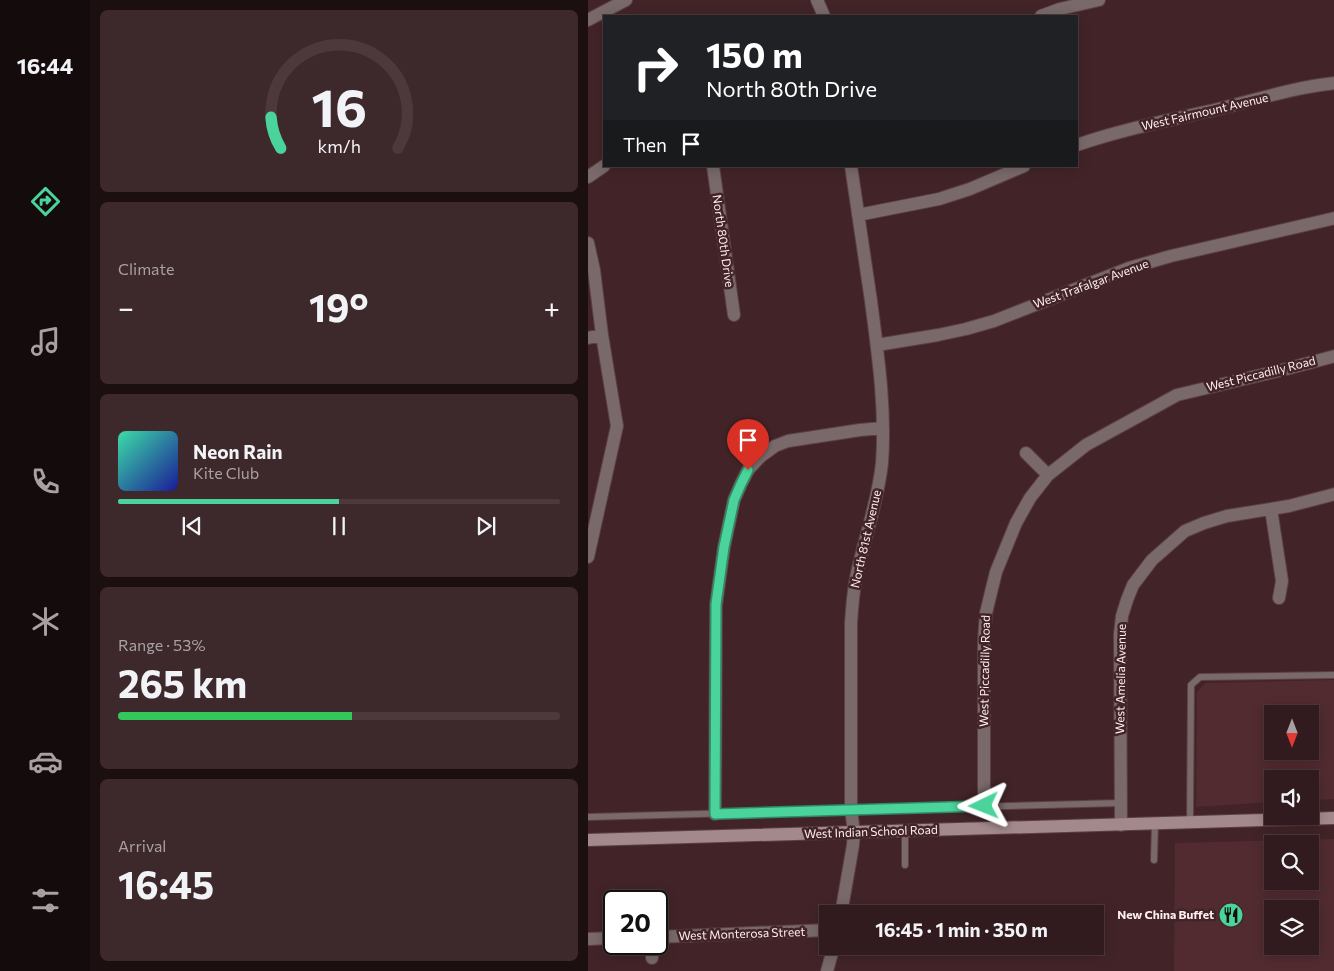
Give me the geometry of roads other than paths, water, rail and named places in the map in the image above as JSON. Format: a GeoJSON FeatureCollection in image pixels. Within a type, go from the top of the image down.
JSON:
{"type":"FeatureCollection","features":[{"type":"Feature","properties":{"kind":"main road","name":"West Indian School Road"},"geometry":{"type":"LineString","coordinates":[[588,840],[1334,818]]}},
{"type":"Feature","properties":{"kind":"street"},"geometry":{"type":"LineString","coordinates":[[588,20],[626,0]]}},
{"type":"Feature","properties":{"kind":"street"},"geometry":{"type":"LineString","coordinates":[[817,0],[824,15]]}},
{"type":"Feature","properties":{"kind":"street"},"geometry":{"type":"LineString","coordinates":[[1044,15],[1060,9],[1099,0]]}},
{"type":"Feature","properties":{"kind":"street","name":"West Fairmount Avenue"},"geometry":{"type":"LineString","coordinates":[[1078,145],[1160,122],[1308,87],[1334,83]]}},
{"type":"Feature","properties":{"kind":"street"},"geometry":{"type":"LineString","coordinates":[[588,177],[603,167]]}},
{"type":"Feature","properties":{"kind":"street","name":"North 80th Drive"},"geometry":{"type":"LineString","coordinates":[[713,167],[734,315]]}},
{"type":"Feature","properties":{"kind":"street","name":"North 81st Avenue"},"geometry":{"type":"LineString","coordinates":[[843,905],[854,832],[851,810],[851,632],[853,599],[856,577],[878,489],[883,428],[877,345],[851,167]]}},
{"type":"Feature","properties":{"kind":"street"},"geometry":{"type":"LineString","coordinates":[[858,215],[939,199],[970,190],[1022,167]]}},
{"type":"Feature","properties":{"kind":"street","name":"West Trafalgar Avenue"},"geometry":{"type":"LineString","coordinates":[[877,345],[966,329],[994,321],[1129,268],[1171,256],[1334,218]]}},
{"type":"Feature","properties":{"kind":"street"},"geometry":{"type":"LineString","coordinates":[[588,243],[594,270],[602,335],[617,426],[592,517],[588,557]]}},
{"type":"Feature","properties":{"kind":"street"},"geometry":{"type":"LineString","coordinates":[[588,338],[602,335]]}},
{"type":"Feature","properties":{"kind":"street","name":"West Piccadilly Road"},"geometry":{"type":"LineString","coordinates":[[984,806],[984,641],[986,613],[996,572],[1016,522],[1030,498],[1048,475],[1086,445],[1177,395],[1334,356]]}},
{"type":"Feature","properties":{"kind":"street"},"geometry":{"type":"LineString","coordinates":[[715,814],[716,604],[724,547],[734,500],[748,470],[761,456],[775,446],[788,441],[883,428]]}},
{"type":"Feature","properties":{"kind":"street"},"geometry":{"type":"LineString","coordinates":[[1026,453],[1048,475]]}},
{"type":"Feature","properties":{"kind":"street","name":"West Amelia Avenue"},"geometry":{"type":"LineString","coordinates":[[1121,825],[1120,634],[1122,616],[1134,585],[1152,560],[1185,531],[1227,516],[1272,509],[1334,494]]}},
{"type":"Feature","properties":{"kind":"street"},"geometry":{"type":"LineString","coordinates":[[1272,509],[1282,581],[1279,598]]}},
{"type":"Feature","properties":{"kind":"street","name":"West Monterosa Street"},"geometry":{"type":"LineString","coordinates":[[668,937],[819,930]]}},
{"type":"Feature","properties":{"kind":"street"},"geometry":{"type":"LineString","coordinates":[[588,939],[603,938]]}},
{"type":"Feature","properties":{"kind":"street"},"geometry":{"type":"LineString","coordinates":[[827,971],[831,955]]}},
{"type":"Feature","properties":{"kind":"lane"},"geometry":{"type":"LineString","coordinates":[[1190,822],[1191,685],[1200,677],[1334,675]]}},
{"type":"Feature","properties":{"kind":"lane","name":"West Indian School Road"},"geometry":{"type":"LineString","coordinates":[[588,817],[1120,803]]}},
{"type":"Feature","properties":{"kind":"lane"},"geometry":{"type":"LineString","coordinates":[[1154,860],[1155,824]]}},
{"type":"Feature","properties":{"kind":"lane"},"geometry":{"type":"LineString","coordinates":[[905,831],[905,865]]}},
{"type":"Feature","properties":{"kind":"place","name":"New China Buffet"},"geometry":{"type":"Point","coordinates":[1231,915]}}]}
